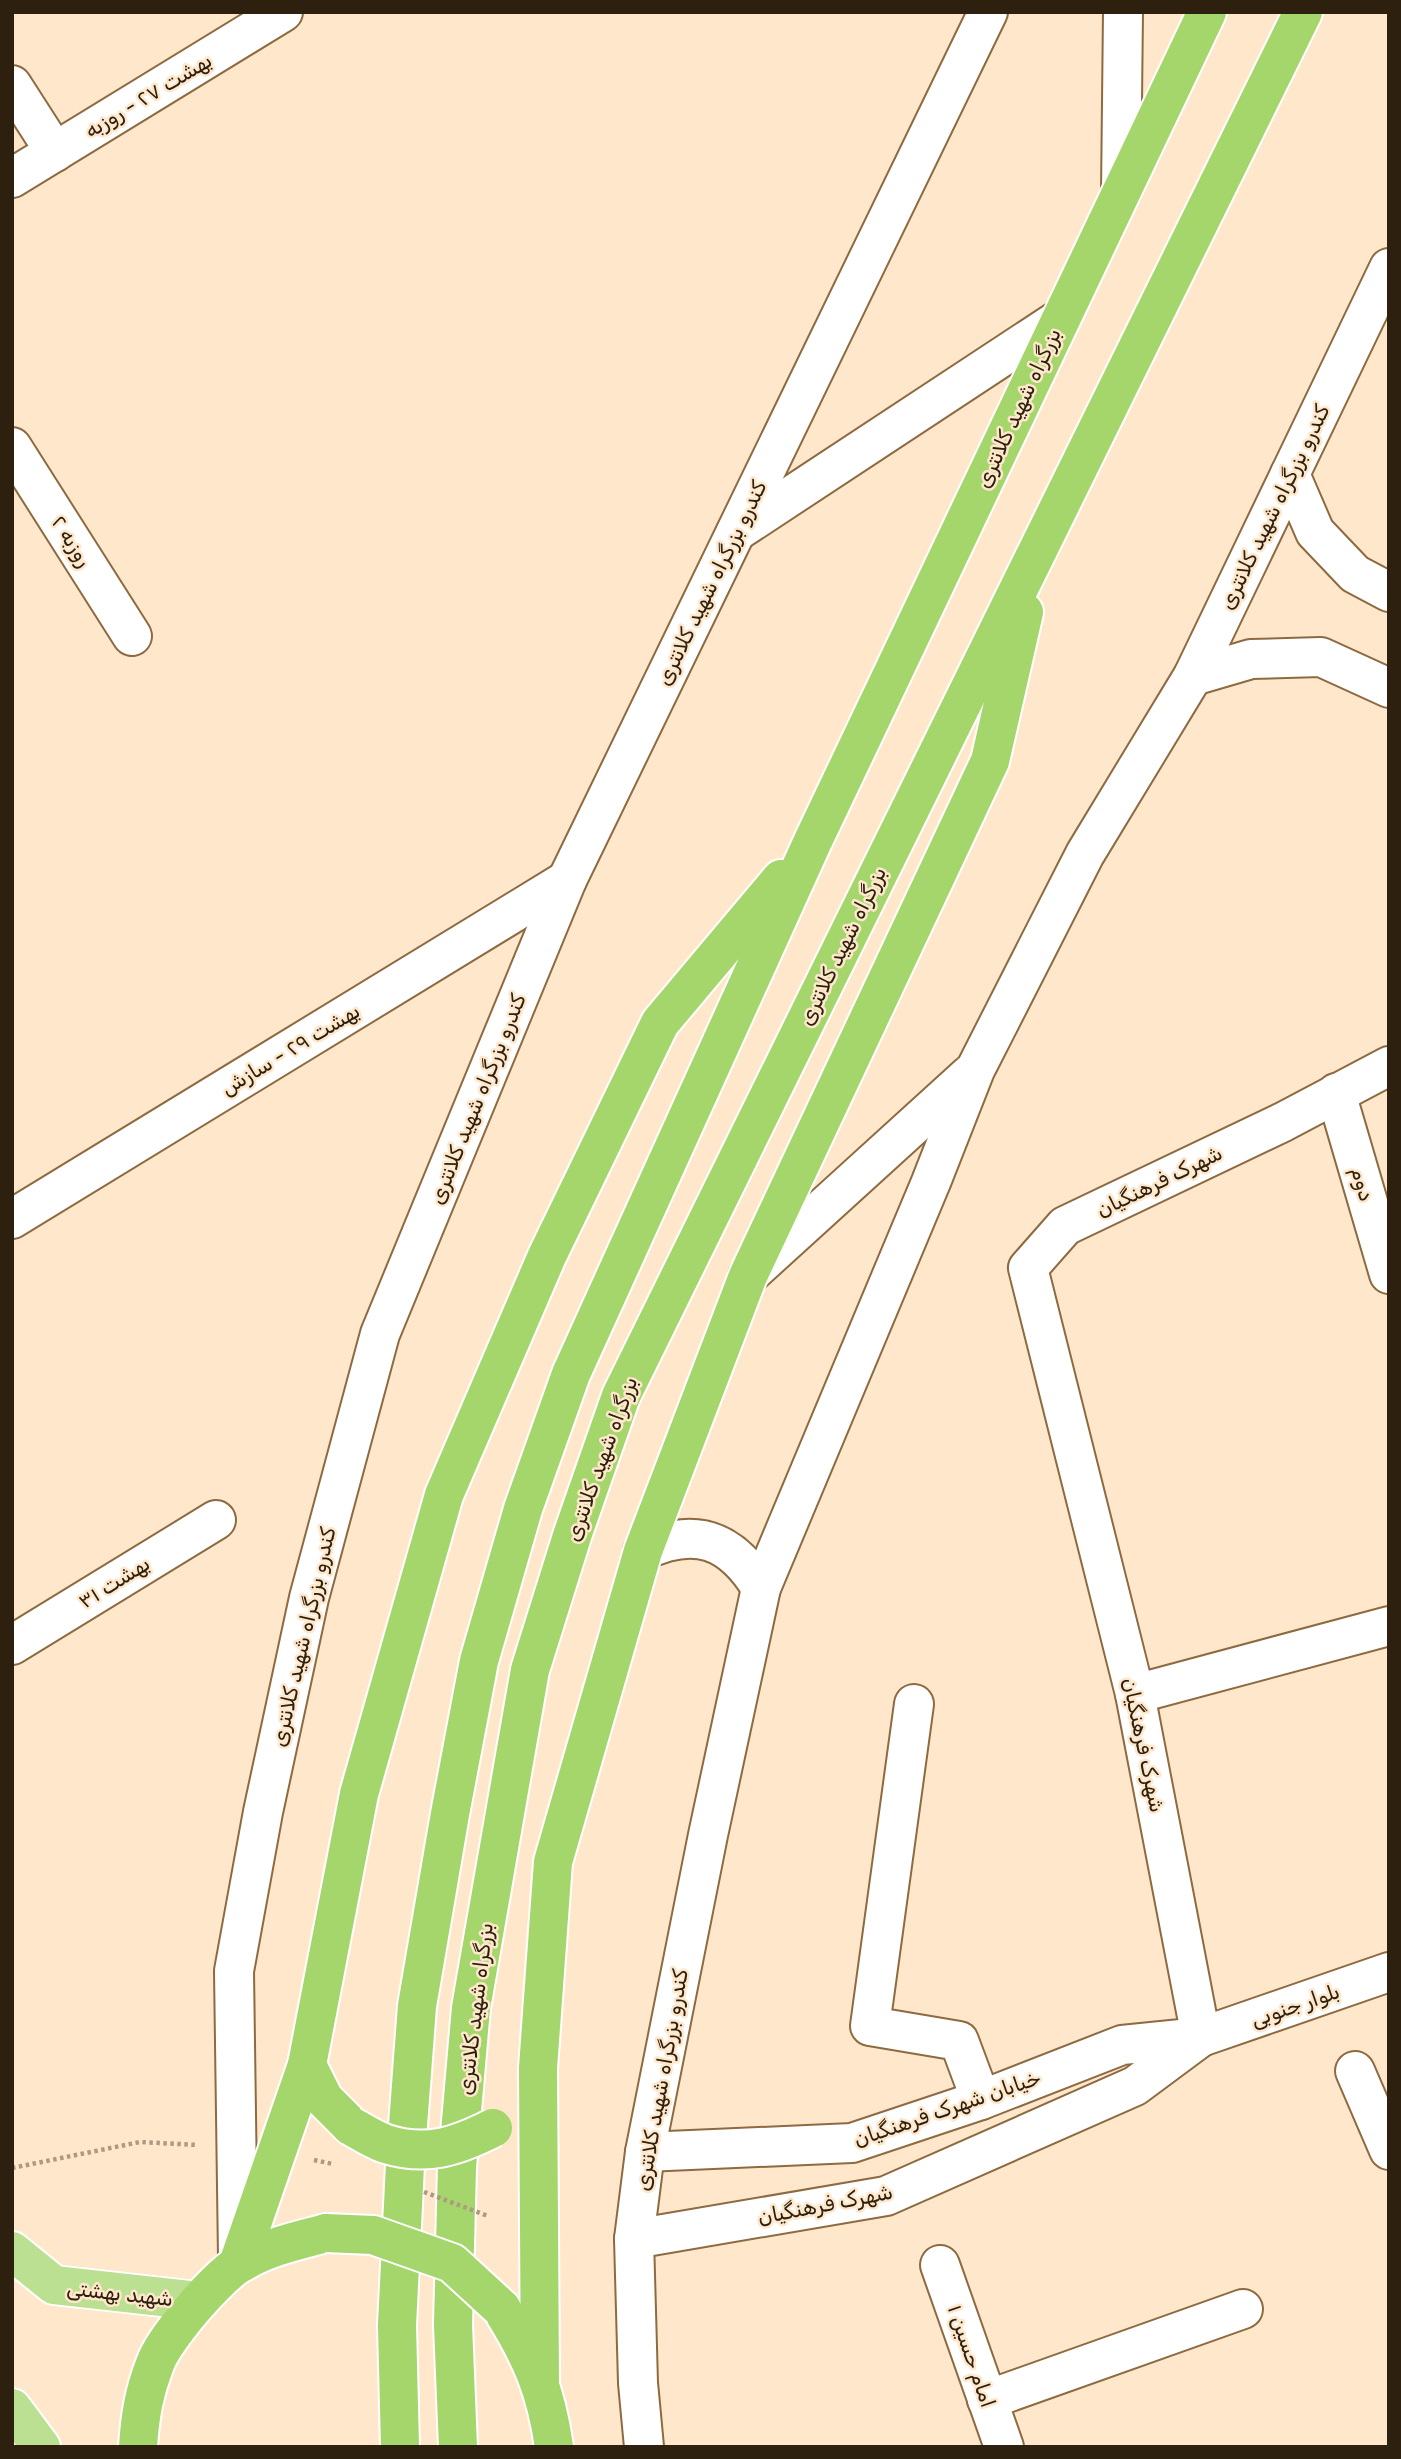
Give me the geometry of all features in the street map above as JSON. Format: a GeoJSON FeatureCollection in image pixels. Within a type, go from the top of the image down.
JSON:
{"type":"FeatureCollection","features":[{"type":"Feature","properties":{"kind":"highway","name":"بزرگراه شهید کلانتری"},"geometry":{"type":"LineString","coordinates":[[400,2447],[398,2312],[405,2165],[418,2006],[479,1661],[523,1509],[571,1374],[811,843],[1207,12]]}},
{"type":"Feature","properties":{"kind":"highway","name":"بزرگراه شهید کلانتری"},"geometry":{"type":"LineString","coordinates":[[458,2447],[453,2325],[457,2167],[471,2008],[530,1670],[573,1533],[621,1396],[1303,12]]}},
{"type":"Feature","properties":{"kind":"highway","name":"بزرگراه شهید کلانتری"},"geometry":{"type":"LineString","coordinates":[[540,2381],[538,2068],[553,1861],[643,1552],[748,1276],[990,761],[1037,553]]}},
{"type":"Feature","properties":{"kind":"highway","name":"بزرگراه شهید کلانتری"},"geometry":{"type":"LineString","coordinates":[[239,2264],[307,2065],[359,1794],[444,1495],[547,1256],[660,1023],[811,843]]}},
{"type":"Feature","properties":{"kind":"highway"},"geometry":{"type":"LineString","coordinates":[[307,2065],[324,2099],[351,2126],[385,2144],[422,2150],[460,2145],[493,2128],[521,2102],[538,2068]]}},
{"type":"Feature","properties":{"kind":"highway"},"geometry":{"type":"LineString","coordinates":[[138,2447],[140,2411],[156,2360],[198,2301],[239,2264],[279,2245],[326,2233],[373,2235],[452,2263],[501,2308],[522,2341],[540,2381],[554,2447]]}},
{"type":"Feature","properties":{"kind":"main road","name":"شهید بهشتی"},"geometry":{"type":"LineString","coordinates":[[12,2251],[54,2285],[198,2301]]}},
{"type":"Feature","properties":{"kind":"main road"},"geometry":{"type":"LineString","coordinates":[[12,2408],[41,2447]]}},
{"type":"Feature","properties":{"kind":"street","name":"بهشت ۲۷ - روزبه"},"geometry":{"type":"LineString","coordinates":[[12,178],[283,12]]}},
{"type":"Feature","properties":{"kind":"street","name":"کندرو بزرگراه شهید کلانتری"},"geometry":{"type":"LineString","coordinates":[[239,2264],[234,1971],[263,1812],[309,1598],[380,1334],[567,880],[988,12]]}},
{"type":"Feature","properties":{"kind":"street"},"geometry":{"type":"LineString","coordinates":[[1121,192],[1123,12]]}},
{"type":"Feature","properties":{"kind":"street"},"geometry":{"type":"LineString","coordinates":[[12,85],[55,152]]}},
{"type":"Feature","properties":{"kind":"street","name":"کندرو بزرگراه شهید کلانتری"},"geometry":{"type":"LineString","coordinates":[[644,2447],[638,2383],[634,2239],[645,2152],[708,1835],[761,1588],[975,1070],[1085,854],[1193,676],[1389,268]]}},
{"type":"Feature","properties":{"kind":"street"},"geometry":{"type":"LineString","coordinates":[[736,532],[1060,318]]}},
{"type":"Feature","properties":{"kind":"street","name":"۲ روزبه"},"geometry":{"type":"LineString","coordinates":[[12,447],[132,636]]}},
{"type":"Feature","properties":{"kind":"street"},"geometry":{"type":"LineString","coordinates":[[1290,474],[1315,532],[1355,574],[1389,592]]}},
{"type":"Feature","properties":{"kind":"street"},"geometry":{"type":"LineString","coordinates":[[1193,676],[1251,659],[1321,657],[1389,688]]}},
{"type":"Feature","properties":{"kind":"street","name":"بهشت ۲۹ - سازش"},"geometry":{"type":"LineString","coordinates":[[12,1219],[567,880]]}},
{"type":"Feature","properties":{"kind":"street","name":"شهرک فرهنگیان"},"geometry":{"type":"LineString","coordinates":[[634,2239],[886,2196],[1135,2086],[1201,2037],[1135,1694],[1028,1268],[1065,1226],[1283,1122],[1389,1066]]}},
{"type":"Feature","properties":{"kind":"street"},"geometry":{"type":"LineString","coordinates":[[748,1276],[975,1070]]}},
{"type":"Feature","properties":{"kind":"street","name":"دوم"},"geometry":{"type":"LineString","coordinates":[[1336,1093],[1389,1275]]}},
{"type":"Feature","properties":{"kind":"street","name":"بهشت ۳۱"},"geometry":{"type":"LineString","coordinates":[[12,1645],[216,1520]]}},
{"type":"Feature","properties":{"kind":"street"},"geometry":{"type":"LineString","coordinates":[[643,1552],[664,1541],[687,1538],[710,1542],[732,1551],[749,1567],[761,1588]]}},
{"type":"Feature","properties":{"kind":"street"},"geometry":{"type":"LineString","coordinates":[[1135,1694],[1389,1626]]}},
{"type":"Feature","properties":{"kind":"street"},"geometry":{"type":"LineString","coordinates":[[914,1704],[870,2025],[959,2041],[981,2100]]}},
{"type":"Feature","properties":{"kind":"street","name":"بلوار جنوبی"},"geometry":{"type":"LineString","coordinates":[[1201,2037],[1389,1972]]}},
{"type":"Feature","properties":{"kind":"street","name":"خیابان شهرک فرهنگیان"},"geometry":{"type":"LineString","coordinates":[[645,2152],[852,2143],[981,2100],[1122,2045],[1201,2037]]}},
{"type":"Feature","properties":{"kind":"street"},"geometry":{"type":"LineString","coordinates":[[1354,2071],[1389,2150]]}},
{"type":"Feature","properties":{"kind":"street","name":"امام حسین ۱"},"geometry":{"type":"LineString","coordinates":[[940,2265],[1004,2447]]}},
{"type":"Feature","properties":{"kind":"street"},"geometry":{"type":"LineString","coordinates":[[987,2400],[1243,2309]]}},
{"type":"Feature","properties":{"kind":"path"},"geometry":{"type":"LineString","coordinates":[[12,2168],[140,2142],[237,2147]]}},
{"type":"Feature","properties":{"kind":"path"},"geometry":{"type":"LineString","coordinates":[[277,2153],[341,2166]]}},
{"type":"Feature","properties":{"kind":"path"},"geometry":{"type":"LineString","coordinates":[[416,2189],[488,2216]]}}]}
